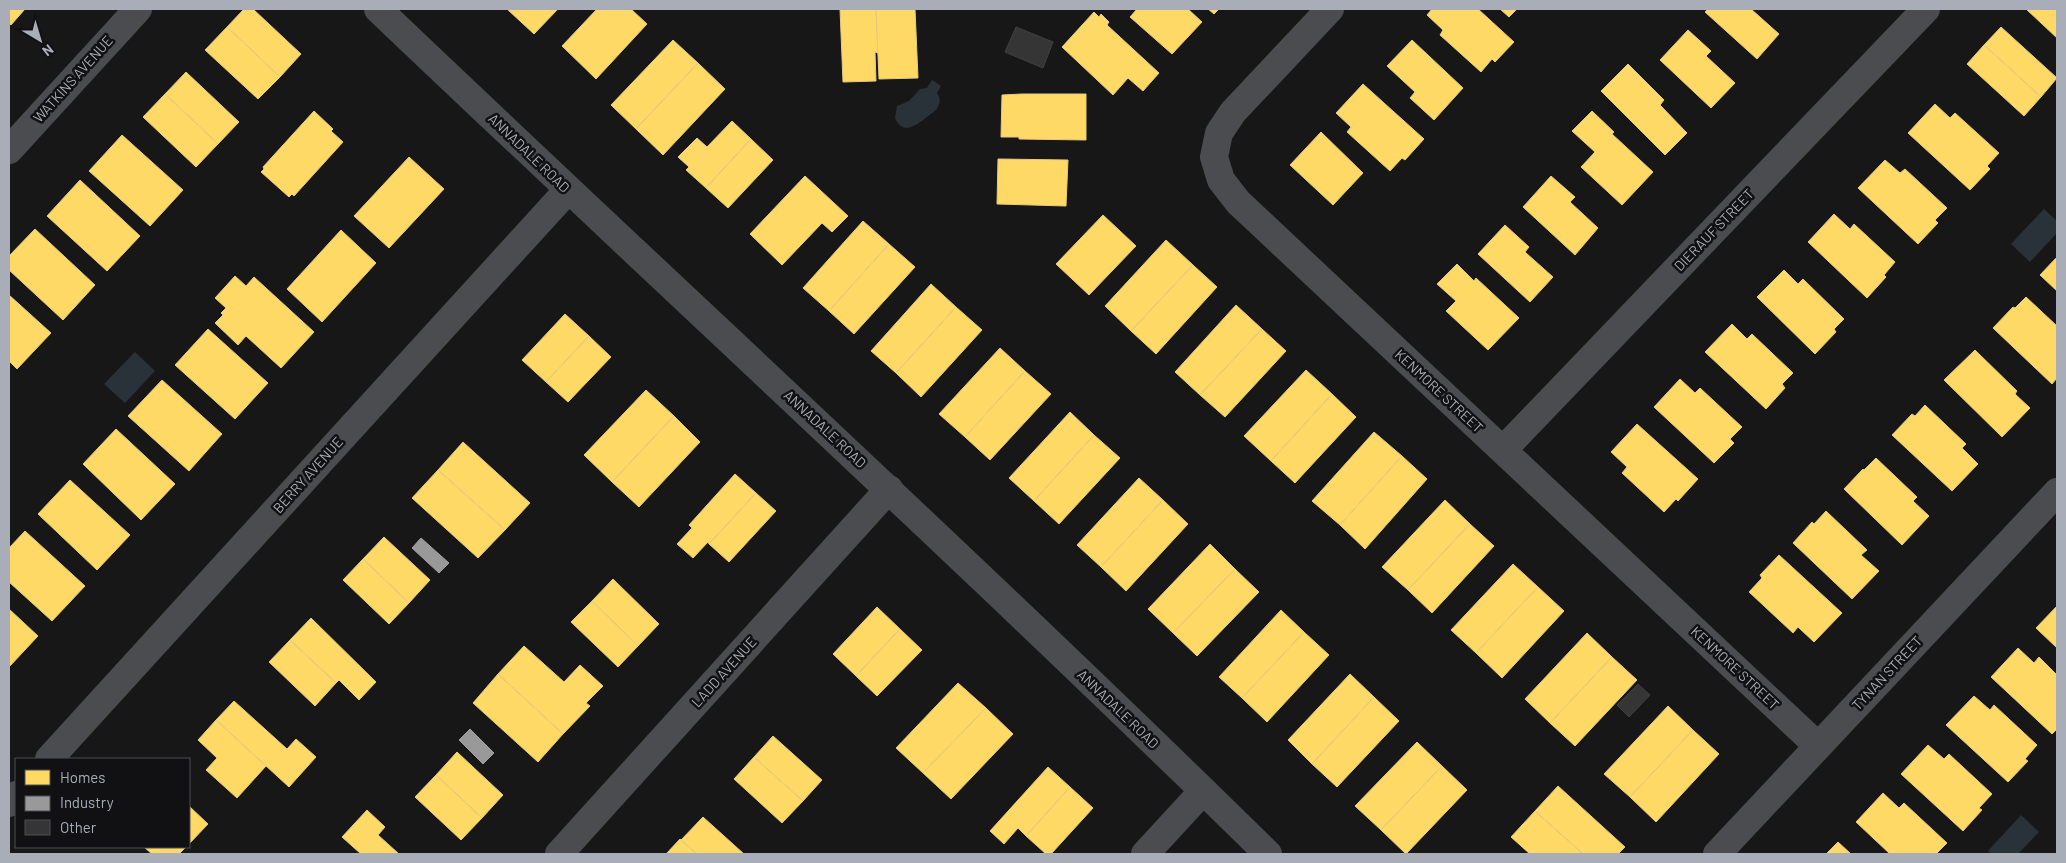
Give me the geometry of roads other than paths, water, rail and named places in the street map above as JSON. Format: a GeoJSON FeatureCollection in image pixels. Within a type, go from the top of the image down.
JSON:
{"type":"FeatureCollection","features":[{"type":"Feature","properties":{"kind":"street","name":"WATKINS AVENUE"},"geometry":{"type":"LineString","coordinates":[[9,150],[138,9]]}},
{"type":"Feature","properties":{"kind":"street","name":"ANNADALE ROAD"},"geometry":{"type":"LineString","coordinates":[[378,9],[568,190],[889,489],[1268,854]]}},
{"type":"Feature","properties":{"kind":"street","name":"KENMORE STREET"},"geometry":{"type":"LineString","coordinates":[[1330,9],[1233,112],[1219,133],[1214,157],[1221,180],[1238,202],[1818,746]]}},
{"type":"Feature","properties":{"kind":"street","name":"DIERAUF STREET"},"geometry":{"type":"LineString","coordinates":[[1503,450],[1926,9]]}},
{"type":"Feature","properties":{"kind":"street","name":"BERRY AVENUE"},"geometry":{"type":"LineString","coordinates":[[50,758],[568,190]]}},
{"type":"Feature","properties":{"kind":"street","name":"LADD AVENUE"},"geometry":{"type":"LineString","coordinates":[[560,854],[889,489]]}},
{"type":"Feature","properties":{"kind":"street","name":"TYNAN STREET"},"geometry":{"type":"LineString","coordinates":[[1718,854],[2057,492]]}},
{"type":"Feature","properties":{"kind":"street"},"geometry":{"type":"LineString","coordinates":[[1145,854],[1203,791]]}}]}
